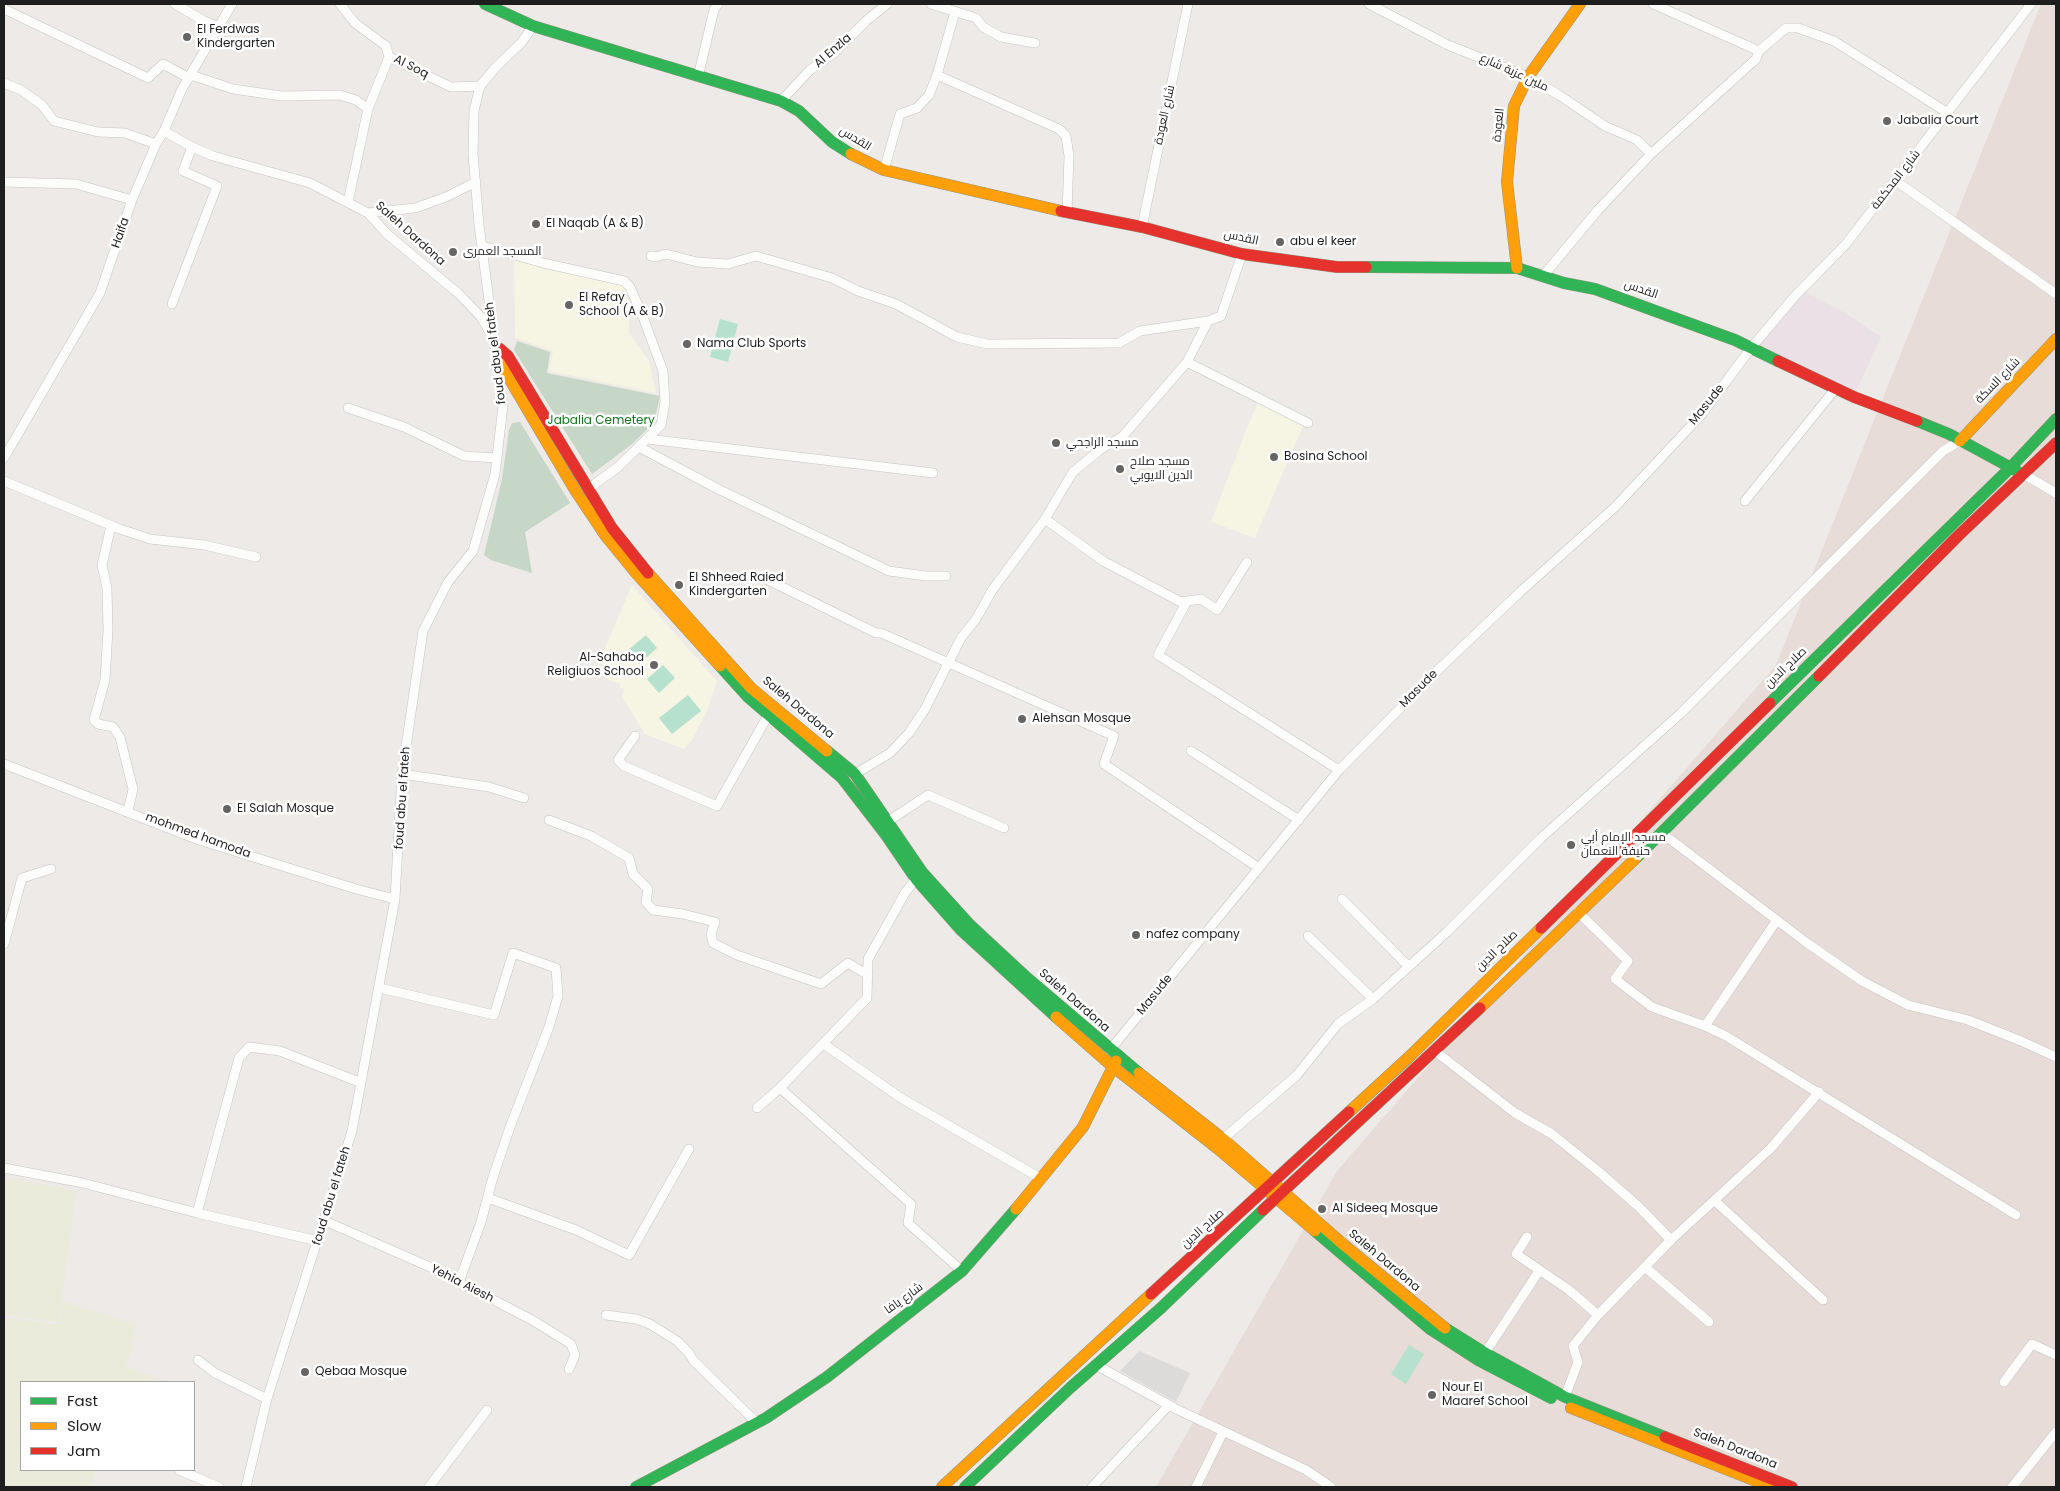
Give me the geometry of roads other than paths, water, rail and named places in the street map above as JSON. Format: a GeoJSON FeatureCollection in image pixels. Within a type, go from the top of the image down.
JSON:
{"type":"FeatureCollection","features":[{"type":"Feature","properties":{"kind":"main road","name":"القدس"},"geometry":{"type":"LineString","coordinates":[[485,4],[533,26],[781,101],[799,111],[832,142],[859,159],[884,170],[1067,213],[1142,227],[1242,254],[1337,267],[1517,268],[1596,289],[1684,320],[1751,348],[1836,388],[1949,434],[2025,475]]}},
{"type":"Feature","properties":{"kind":"main road","name":"العودة"},"geometry":{"type":"LineString","coordinates":[[1517,268],[1507,182],[1514,106],[1528,77],[1580,4]]}},
{"type":"Feature","properties":{"kind":"main road","name":"شارع السكة"},"geometry":{"type":"LineString","coordinates":[[1960,441],[2056,339]]}},
{"type":"Feature","properties":{"kind":"main road","name":"Saleh Dardona"},"geometry":{"type":"LineString","coordinates":[[497,344],[508,356],[612,528],[645,569],[771,712],[842,778],[919,875],[970,925],[1114,1058],[1217,1148],[1269,1188],[1430,1329],[1478,1360],[1517,1382],[1568,1406],[1706,1463],[1772,1487]]}},
{"type":"Feature","properties":{"kind":"main road","name":"Saleh Dardona"},"geometry":{"type":"LineString","coordinates":[[497,344],[500,363],[575,490],[605,535],[731,680],[855,774],[942,910],[1018,985],[1223,1139],[1269,1188]]}},
{"type":"Feature","properties":{"kind":"main road","name":"صلاح الدين"},"geometry":{"type":"LineString","coordinates":[[942,1487],[1269,1188],[1409,1057],[2010,468],[2056,419]]}},
{"type":"Feature","properties":{"kind":"main road"},"geometry":{"type":"LineString","coordinates":[[965,1487],[1096,1365],[1161,1308],[1213,1256],[1435,1051],[1662,833],[1959,535],[2025,475],[2056,443]]}},
{"type":"Feature","properties":{"kind":"main road","name":"شارع يافا"},"geometry":{"type":"LineString","coordinates":[[636,1487],[757,1423],[827,1378],[962,1271],[1042,1180],[1083,1127],[1114,1058]]}},
{"type":"Feature","properties":{"kind":"main road","name":"Saleh Dardona"},"geometry":{"type":"LineString","coordinates":[[1279,1197],[1444,1327],[1485,1353],[1565,1396],[1792,1487]]}},
{"type":"Feature","properties":{"kind":"street"},"geometry":{"type":"LineString","coordinates":[[175,4],[204,21],[219,27]]}},
{"type":"Feature","properties":{"kind":"street","name":"Haifa"},"geometry":{"type":"LineString","coordinates":[[4,458],[100,293],[132,200],[156,144],[190,77],[232,4]]}},
{"type":"Feature","properties":{"kind":"street","name":"Al Soq"},"geometry":{"type":"LineString","coordinates":[[340,4],[355,23],[386,46],[389,57],[451,87],[480,86]]}},
{"type":"Feature","properties":{"kind":"street"},"geometry":{"type":"LineString","coordinates":[[698,77],[714,10],[718,4]]}},
{"type":"Feature","properties":{"kind":"street","name":"Al Enzla"},"geometry":{"type":"LineString","coordinates":[[781,101],[805,76],[834,53],[866,21],[887,4]]}},
{"type":"Feature","properties":{"kind":"street"},"geometry":{"type":"LineString","coordinates":[[932,4],[976,18],[983,26],[1001,37],[1034,43]]}},
{"type":"Feature","properties":{"kind":"street","name":"شارع العودة"},"geometry":{"type":"LineString","coordinates":[[1142,227],[1188,4]]}},
{"type":"Feature","properties":{"kind":"street","name":"ملين عزبة شارع"},"geometry":{"type":"LineString","coordinates":[[1369,4],[1448,45],[1528,77],[1605,126],[1637,140],[1651,154]]}},
{"type":"Feature","properties":{"kind":"street"},"geometry":{"type":"LineString","coordinates":[[1653,4],[1758,51]]}},
{"type":"Feature","properties":{"kind":"street","name":"شارع المحكمة"},"geometry":{"type":"LineString","coordinates":[[1751,348],[1796,296],[1846,244],[2031,4]]}},
{"type":"Feature","properties":{"kind":"street"},"geometry":{"type":"LineString","coordinates":[[4,9],[148,78],[163,64],[190,77],[233,88],[282,96],[340,95],[356,100],[368,109]]}},
{"type":"Feature","properties":{"kind":"street"},"geometry":{"type":"LineString","coordinates":[[884,170],[900,114],[917,108],[929,95],[938,75],[955,12]]}},
{"type":"Feature","properties":{"kind":"street"},"geometry":{"type":"LineString","coordinates":[[480,86],[496,67],[522,42],[533,26]]}},
{"type":"Feature","properties":{"kind":"street"},"geometry":{"type":"LineString","coordinates":[[1542,276],[1598,210],[1651,154],[1738,77],[1756,59],[1758,51],[1786,28],[1798,28],[1834,41],[1948,113]]}},
{"type":"Feature","properties":{"kind":"street"},"geometry":{"type":"LineString","coordinates":[[348,202],[368,109],[389,57]]}},
{"type":"Feature","properties":{"kind":"street"},"geometry":{"type":"LineString","coordinates":[[938,75],[1059,128],[1066,136],[1069,156],[1067,213]]}},
{"type":"Feature","properties":{"kind":"street"},"geometry":{"type":"LineString","coordinates":[[4,83],[21,90],[42,105],[54,121],[98,132],[125,133],[156,144]]}},
{"type":"Feature","properties":{"kind":"street","name":"foud abu el fateh"},"geometry":{"type":"LineString","coordinates":[[246,1487],[266,1399],[352,1131],[359,1082],[380,988],[395,899],[402,774],[423,631],[448,582],[473,551],[495,474],[503,406],[497,344],[482,246],[473,154],[474,111],[480,86]]}},
{"type":"Feature","properties":{"kind":"street","name":"Saleh Dardona"},"geometry":{"type":"LineString","coordinates":[[164,130],[192,147],[213,156],[310,183],[368,213],[387,234],[482,317],[497,344]]}},
{"type":"Feature","properties":{"kind":"street"},"geometry":{"type":"LineString","coordinates":[[172,304],[217,186],[183,171],[192,147]]}},
{"type":"Feature","properties":{"kind":"street"},"geometry":{"type":"LineString","coordinates":[[1896,181],[2056,294]]}},
{"type":"Feature","properties":{"kind":"street"},"geometry":{"type":"LineString","coordinates":[[4,182],[76,184],[132,200]]}},
{"type":"Feature","properties":{"kind":"street"},"geometry":{"type":"LineString","coordinates":[[368,213],[415,208],[446,197],[476,182]]}},
{"type":"Feature","properties":{"kind":"street"},"geometry":{"type":"LineString","coordinates":[[482,246],[544,264],[627,282],[643,317],[663,371],[665,402],[660,425],[618,468],[588,490]]}},
{"type":"Feature","properties":{"kind":"street"},"geometry":{"type":"LineString","coordinates":[[651,256],[656,257],[666,254],[697,262],[728,264],[756,256],[832,278],[858,291],[896,304],[956,337],[986,344],[1071,345],[1119,343],[1140,331],[1208,322],[1221,316],[1242,254]]}},
{"type":"Feature","properties":{"kind":"street"},"geometry":{"type":"LineString","coordinates":[[855,774],[890,753],[909,733],[925,709],[948,662],[993,589],[1044,519],[1073,472],[1123,436],[1187,362],[1208,322]]}},
{"type":"Feature","properties":{"kind":"street","name":"Masude"},"geometry":{"type":"LineString","coordinates":[[1114,1058],[1259,868],[1339,770],[1446,662],[1615,507],[1702,414],[1751,348]]}},
{"type":"Feature","properties":{"kind":"street"},"geometry":{"type":"LineString","coordinates":[[1187,362],[1308,423]]}},
{"type":"Feature","properties":{"kind":"street"},"geometry":{"type":"LineString","coordinates":[[1745,501],[1836,388]]}},
{"type":"Feature","properties":{"kind":"street"},"geometry":{"type":"LineString","coordinates":[[348,408],[404,427],[464,456],[497,458]]}},
{"type":"Feature","properties":{"kind":"street"},"geometry":{"type":"LineString","coordinates":[[647,439],[933,473]]}},
{"type":"Feature","properties":{"kind":"street"},"geometry":{"type":"LineString","coordinates":[[1223,1139],[1297,1075],[1338,1024],[1373,999],[1447,932],[1541,838],[1680,714],[1943,451],[1960,441]]}},
{"type":"Feature","properties":{"kind":"street"},"geometry":{"type":"LineString","coordinates":[[639,447],[718,489],[889,571],[926,576],[946,576]]}},
{"type":"Feature","properties":{"kind":"street"},"geometry":{"type":"LineString","coordinates":[[2025,475],[2056,493]]}},
{"type":"Feature","properties":{"kind":"street"},"geometry":{"type":"LineString","coordinates":[[4,481],[111,526],[150,539],[204,545],[256,557]]}},
{"type":"Feature","properties":{"kind":"street"},"geometry":{"type":"LineString","coordinates":[[1044,519],[1102,561],[1181,602],[1201,600],[1217,610],[1247,562]]}},
{"type":"Feature","properties":{"kind":"street"},"geometry":{"type":"LineString","coordinates":[[111,526],[102,565],[107,588],[108,630],[105,680],[94,720],[98,724],[113,727],[120,737],[133,788],[128,811]]}},
{"type":"Feature","properties":{"kind":"street"},"geometry":{"type":"LineString","coordinates":[[766,579],[876,633],[881,633],[1114,736],[1104,764],[1259,868]]}},
{"type":"Feature","properties":{"kind":"street"},"geometry":{"type":"LineString","coordinates":[[1188,601],[1158,655],[1339,770]]}},
{"type":"Feature","properties":{"kind":"street"},"geometry":{"type":"LineString","coordinates":[[636,736],[618,760],[624,766],[717,806],[771,712]]}},
{"type":"Feature","properties":{"kind":"street"},"geometry":{"type":"LineString","coordinates":[[1191,751],[1299,820]]}},
{"type":"Feature","properties":{"kind":"street","name":"mohmed hamoda"},"geometry":{"type":"LineString","coordinates":[[4,764],[200,840],[356,890],[395,899]]}},
{"type":"Feature","properties":{"kind":"street"},"geometry":{"type":"LineString","coordinates":[[402,774],[489,787],[524,798]]}},
{"type":"Feature","properties":{"kind":"street"},"geometry":{"type":"LineString","coordinates":[[887,822],[928,795],[1004,828]]}},
{"type":"Feature","properties":{"kind":"street"},"geometry":{"type":"LineString","coordinates":[[549,820],[590,836],[630,858],[633,874],[648,889],[646,902],[653,910],[683,914],[714,922],[713,944],[737,955],[821,984],[848,963],[868,976]]}},
{"type":"Feature","properties":{"kind":"street"},"geometry":{"type":"LineString","coordinates":[[1662,833],[1777,920],[1862,981],[1908,1005],[1968,1020],[2021,1040],[2056,1058]]}},
{"type":"Feature","properties":{"kind":"street"},"geometry":{"type":"LineString","coordinates":[[4,944],[5,926],[22,878],[51,869]]}},
{"type":"Feature","properties":{"kind":"street"},"geometry":{"type":"LineString","coordinates":[[758,1108],[824,1045],[867,998],[868,959],[906,893],[919,875]]}},
{"type":"Feature","properties":{"kind":"street"},"geometry":{"type":"LineString","coordinates":[[1342,900],[1408,966]]}},
{"type":"Feature","properties":{"kind":"street"},"geometry":{"type":"LineString","coordinates":[[1578,912],[1628,961],[1615,979],[1652,1007],[1706,1026],[1819,1092],[2016,1215]]}},
{"type":"Feature","properties":{"kind":"street"},"geometry":{"type":"LineString","coordinates":[[1706,1026],[1777,920]]}},
{"type":"Feature","properties":{"kind":"street"},"geometry":{"type":"LineString","coordinates":[[1308,936],[1373,999]]}},
{"type":"Feature","properties":{"kind":"street"},"geometry":{"type":"LineString","coordinates":[[380,988],[494,1015],[513,954],[556,968],[558,996],[549,1027],[510,1127],[459,1282]]}},
{"type":"Feature","properties":{"kind":"street"},"geometry":{"type":"LineString","coordinates":[[824,1045],[901,1098],[1042,1180]]}},
{"type":"Feature","properties":{"kind":"street"},"geometry":{"type":"LineString","coordinates":[[197,1213],[238,1058],[249,1047],[280,1051],[359,1082]]}},
{"type":"Feature","properties":{"kind":"street"},"geometry":{"type":"LineString","coordinates":[[1435,1051],[1515,1113],[1552,1134],[1639,1207],[1671,1240]]}},
{"type":"Feature","properties":{"kind":"street"},"geometry":{"type":"LineString","coordinates":[[780,1088],[911,1204],[908,1223],[962,1271]]}},
{"type":"Feature","properties":{"kind":"street"},"geometry":{"type":"LineString","coordinates":[[1565,1396],[1578,1362],[1573,1346],[1598,1315],[1671,1240],[1771,1148],[1819,1092]]}},
{"type":"Feature","properties":{"kind":"street"},"geometry":{"type":"LineString","coordinates":[[488,1198],[576,1230],[629,1255],[689,1150]]}},
{"type":"Feature","properties":{"kind":"street"},"geometry":{"type":"LineString","coordinates":[[4,1168],[84,1183],[197,1213],[318,1241]]}},
{"type":"Feature","properties":{"kind":"street"},"geometry":{"type":"LineString","coordinates":[[1715,1201],[1823,1300]]}},
{"type":"Feature","properties":{"kind":"street","name":"Yehia Aiesh"},"geometry":{"type":"LineString","coordinates":[[324,1221],[459,1282],[571,1344],[575,1355],[570,1369]]}},
{"type":"Feature","properties":{"kind":"street"},"geometry":{"type":"LineString","coordinates":[[1527,1237],[1516,1254],[1569,1290],[1598,1315]]}},
{"type":"Feature","properties":{"kind":"street"},"geometry":{"type":"LineString","coordinates":[[1645,1267],[1709,1322]]}},
{"type":"Feature","properties":{"kind":"street"},"geometry":{"type":"LineString","coordinates":[[1485,1353],[1539,1271]]}},
{"type":"Feature","properties":{"kind":"street"},"geometry":{"type":"LineString","coordinates":[[606,1315],[636,1318],[650,1324],[677,1341],[693,1360],[757,1423]]}},
{"type":"Feature","properties":{"kind":"street"},"geometry":{"type":"LineString","coordinates":[[2004,1382],[2032,1344],[2056,1355]]}},
{"type":"Feature","properties":{"kind":"street"},"geometry":{"type":"LineString","coordinates":[[198,1360],[215,1373],[266,1399]]}},
{"type":"Feature","properties":{"kind":"street"},"geometry":{"type":"LineString","coordinates":[[1096,1365],[1168,1405],[1306,1470],[1331,1487]]}},
{"type":"Feature","properties":{"kind":"street"},"geometry":{"type":"LineString","coordinates":[[1092,1487],[1168,1405]]}},
{"type":"Feature","properties":{"kind":"street"},"geometry":{"type":"LineString","coordinates":[[430,1487],[487,1410]]}},
{"type":"Feature","properties":{"kind":"street"},"geometry":{"type":"LineString","coordinates":[[1196,1487],[1223,1432]]}},
{"type":"Feature","properties":{"kind":"street"},"geometry":{"type":"LineString","coordinates":[[2012,1487],[2056,1432]]}},
{"type":"Feature","properties":{"kind":"street"},"geometry":{"type":"LineString","coordinates":[[181,1471],[219,1487]]}},
{"type":"Feature","properties":{"kind":"place","name":"El Ferdwas Kindergarten"},"geometry":{"type":"Point","coordinates":[187,37]}},
{"type":"Feature","properties":{"kind":"place","name":"Jabalia Court"},"geometry":{"type":"Point","coordinates":[1887,121]}},
{"type":"Feature","properties":{"kind":"place","name":"El Naqab (A & B)"},"geometry":{"type":"Point","coordinates":[536,224]}},
{"type":"Feature","properties":{"kind":"place","name":"abu el keer"},"geometry":{"type":"Point","coordinates":[1280,242]}},
{"type":"Feature","properties":{"kind":"place","name":"المسجد العمرى"},"geometry":{"type":"Point","coordinates":[453,252]}},
{"type":"Feature","properties":{"kind":"place","name":"El Refay School (A & B)"},"geometry":{"type":"Point","coordinates":[569,305]}},
{"type":"Feature","properties":{"kind":"place","name":"Nama Club Sports"},"geometry":{"type":"Point","coordinates":[687,344]}},
{"type":"Feature","properties":{"kind":"place","name":"مسجد الراجحي"},"geometry":{"type":"Point","coordinates":[1056,443]}},
{"type":"Feature","properties":{"kind":"place","name":"Bosina School"},"geometry":{"type":"Point","coordinates":[1274,457]}},
{"type":"Feature","properties":{"kind":"place","name":"مسجد صلاح الدين الايوبي"},"geometry":{"type":"Point","coordinates":[1120,469]}},
{"type":"Feature","properties":{"kind":"place","name":"El Shheed Raied Kindergarten"},"geometry":{"type":"Point","coordinates":[679,585]}},
{"type":"Feature","properties":{"kind":"place","name":"Al-Sahaba Religiuos School"},"geometry":{"type":"Point","coordinates":[654,665]}},
{"type":"Feature","properties":{"kind":"place","name":"Alehsan Mosque"},"geometry":{"type":"Point","coordinates":[1022,719]}},
{"type":"Feature","properties":{"kind":"place","name":"El Salah Mosque"},"geometry":{"type":"Point","coordinates":[227,809]}},
{"type":"Feature","properties":{"kind":"place","name":"مسجد الإمام أبي حنيفة النعمان"},"geometry":{"type":"Point","coordinates":[1571,845]}},
{"type":"Feature","properties":{"kind":"place","name":"nafez company"},"geometry":{"type":"Point","coordinates":[1136,935]}},
{"type":"Feature","properties":{"kind":"place","name":"Al Sideeq Mosque"},"geometry":{"type":"Point","coordinates":[1322,1209]}},
{"type":"Feature","properties":{"kind":"place","name":"Qebaa Mosque"},"geometry":{"type":"Point","coordinates":[305,1372]}},
{"type":"Feature","properties":{"kind":"place","name":"Nour El Maaref School"},"geometry":{"type":"Point","coordinates":[1432,1395]}},
{"type":"Feature","properties":{"kind":"park label","name":"Jabalia Cemetery"},"geometry":{"type":"Point","coordinates":[601,421]}}]}
